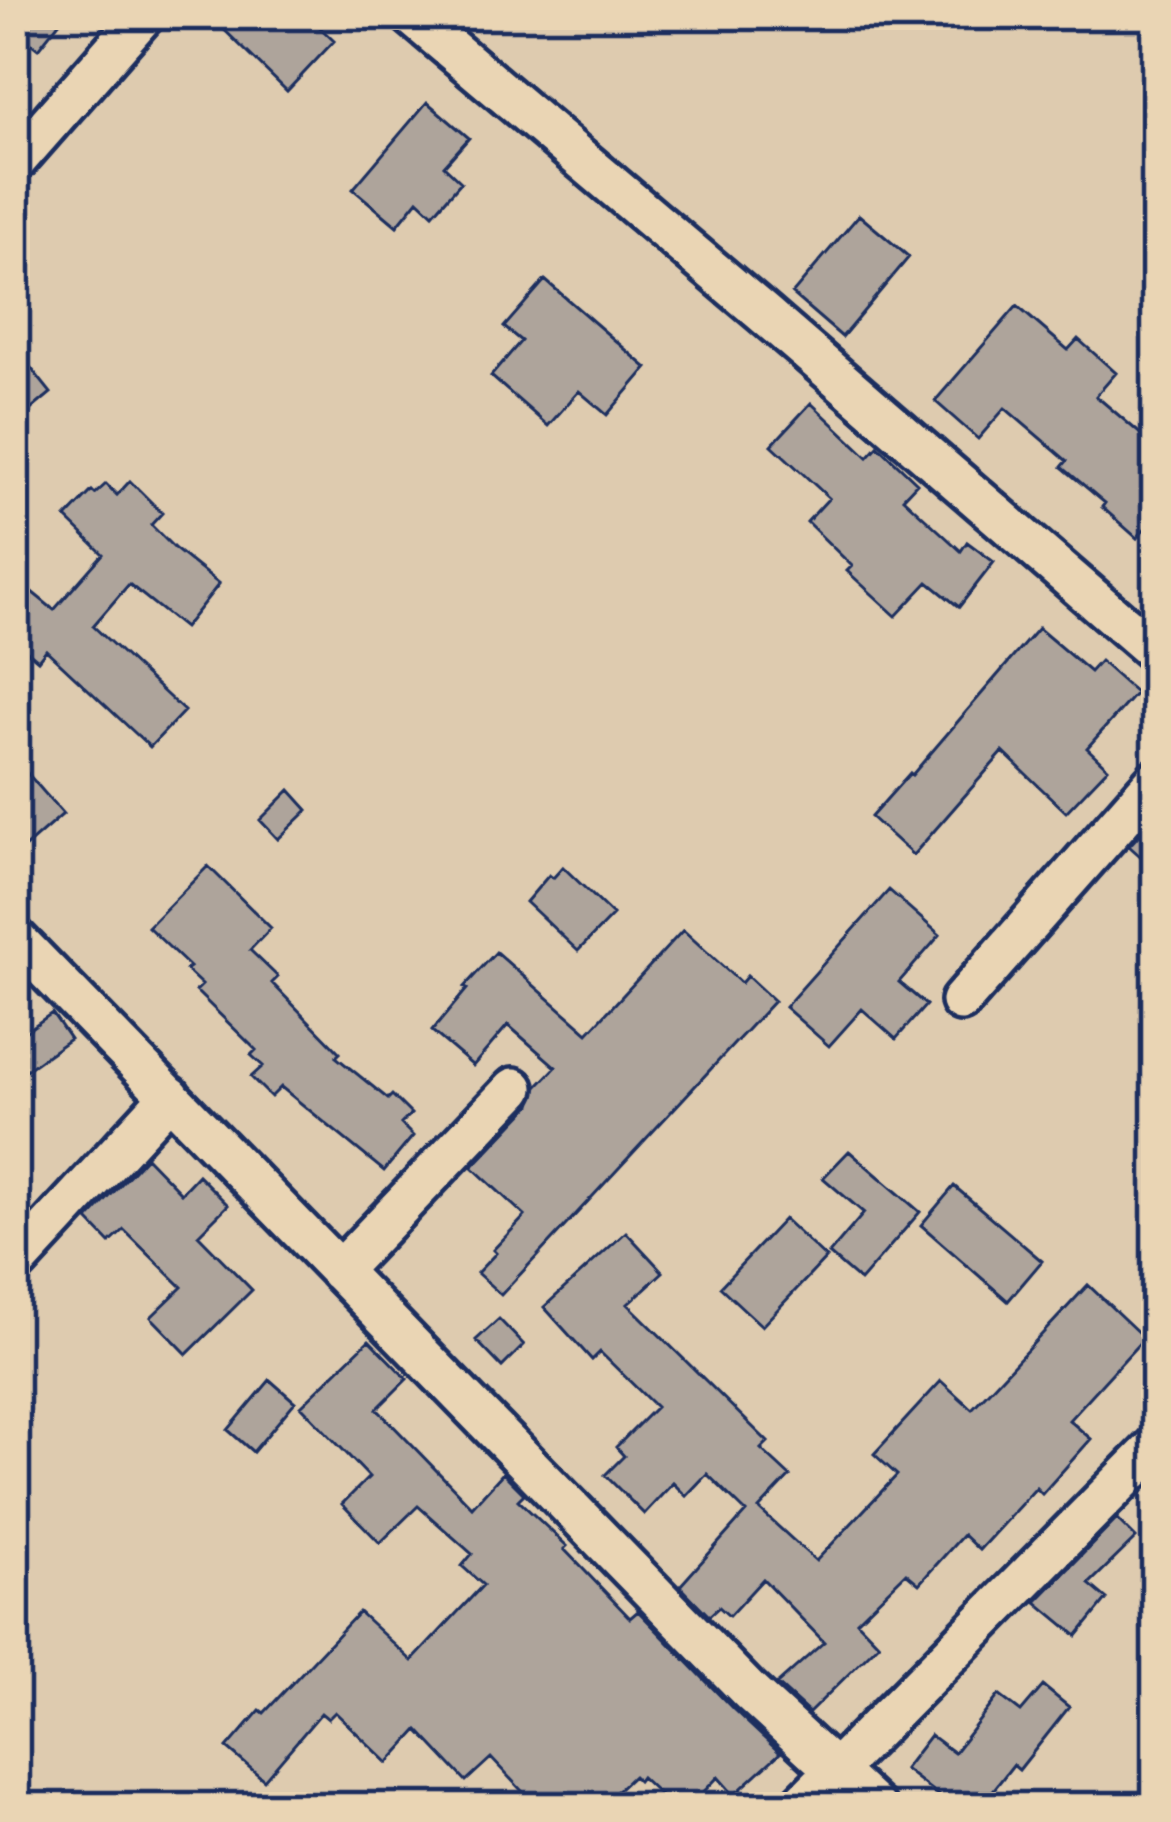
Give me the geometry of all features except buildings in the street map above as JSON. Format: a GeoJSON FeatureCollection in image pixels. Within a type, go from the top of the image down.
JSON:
{"type":"FeatureCollection","features":[{"type":"Feature","properties":{"kind":"street"},"geometry":{"type":"LineString","coordinates":[[15,162],[145,15]]}},
{"type":"Feature","properties":{"kind":"street"},"geometry":{"type":"LineString","coordinates":[[418,17],[1156,653]]}},
{"type":"Feature","properties":{"kind":"street"},"geometry":{"type":"LineString","coordinates":[[961,1001],[1156,780]]}},
{"type":"Feature","properties":{"kind":"street"},"geometry":{"type":"LineString","coordinates":[[15,938],[750,1692],[874,1807]]}},
{"type":"Feature","properties":{"kind":"street"},"geometry":{"type":"LineString","coordinates":[[339,1271],[514,1088]]}},
{"type":"Feature","properties":{"kind":"street"},"geometry":{"type":"LineString","coordinates":[[15,1264],[170,1096]]}},
{"type":"Feature","properties":{"kind":"street"},"geometry":{"type":"LineString","coordinates":[[799,1807],[1156,1446]]}}]}
